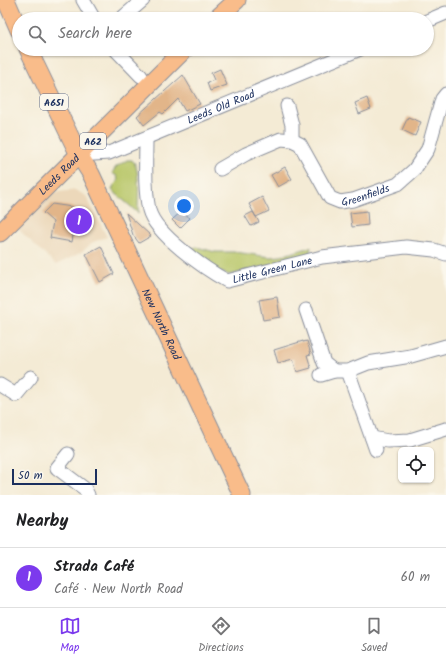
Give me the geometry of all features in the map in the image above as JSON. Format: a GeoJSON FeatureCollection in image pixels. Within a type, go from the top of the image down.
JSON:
{"type":"FeatureCollection","features":[{"type":"Feature","properties":{"kind":"main road"},"geometry":{"type":"LineString","coordinates":[[6,0],[12,14]]}},
{"type":"Feature","properties":{"kind":"main road"},"geometry":{"type":"LineString","coordinates":[[223,12],[236,0]]}},
{"type":"Feature","properties":{"kind":"main road","name":"A651"},"geometry":{"type":"LineString","coordinates":[[31,56],[79,155]]}},
{"type":"Feature","properties":{"kind":"main road","name":"Leeds Road"},"geometry":{"type":"LineString","coordinates":[[0,233],[178,56]]}},
{"type":"Feature","properties":{"kind":"main road","name":"New North Road"},"geometry":{"type":"LineString","coordinates":[[79,155],[91,174],[242,495]]}},
{"type":"Feature","properties":{"kind":"street"},"geometry":{"type":"LineString","coordinates":[[83,0],[90,12]]}},
{"type":"Feature","properties":{"kind":"street"},"geometry":{"type":"LineString","coordinates":[[129,12],[143,0]]}},
{"type":"Feature","properties":{"kind":"street"},"geometry":{"type":"LineString","coordinates":[[434,18],[446,13]]}},
{"type":"Feature","properties":{"kind":"street"},"geometry":{"type":"LineString","coordinates":[[122,56],[141,76]]}},
{"type":"Feature","properties":{"kind":"street","name":"Leeds Old Road"},"geometry":{"type":"LineString","coordinates":[[79,155],[109,153],[146,139],[343,56]]}},
{"type":"Feature","properties":{"kind":"street","name":"Greenfields"},"geometry":{"type":"LineString","coordinates":[[292,140],[300,144],[330,198],[340,202],[353,200],[398,184],[414,170],[428,149],[442,99],[446,94]]}},
{"type":"Feature","properties":{"kind":"street"},"geometry":{"type":"LineString","coordinates":[[220,170],[246,154],[281,139],[292,140],[292,125],[287,106]]}},
{"type":"Feature","properties":{"kind":"street","name":"Little Green Lane"},"geometry":{"type":"LineString","coordinates":[[146,139],[146,190],[149,211],[160,230],[186,253],[214,274],[227,281],[322,258],[406,247],[434,250],[446,254]]}},
{"type":"Feature","properties":{"kind":"street"},"geometry":{"type":"LineString","coordinates":[[306,310],[324,363],[334,371]]}},
{"type":"Feature","properties":{"kind":"street"},"geometry":{"type":"LineString","coordinates":[[321,375],[334,371],[348,371],[368,363],[411,356],[446,346]]}},
{"type":"Feature","properties":{"kind":"street"},"geometry":{"type":"LineString","coordinates":[[348,371],[374,444],[410,440],[446,429]]}},
{"type":"Feature","properties":{"kind":"street"},"geometry":{"type":"LineString","coordinates":[[0,385],[16,394],[31,377]]}},
{"type":"Feature","properties":{"kind":"street"},"geometry":{"type":"LineString","coordinates":[[68,454],[57,468],[85,489],[88,495]]}},
{"type":"Feature","properties":{"kind":"shaded area"},"geometry":{"type":"Polygon","coordinates":[[[75,190],[86,196],[107,237],[93,242],[82,252],[56,265],[16,227],[52,193],[75,190]]]}},
{"type":"Feature","properties":{"kind":"green space"},"geometry":{"type":"Polygon","coordinates":[[[127,160],[132,160],[137,170],[138,213],[112,190],[118,181],[117,176],[112,173],[116,167],[127,160]]]}},
{"type":"Feature","properties":{"kind":"green space"},"geometry":{"type":"Polygon","coordinates":[[[197,247],[215,252],[235,252],[270,257],[281,256],[311,247],[309,256],[230,275],[219,272],[189,249],[197,247]]]}},
{"type":"Feature","properties":{"kind":"building"},"geometry":{"type":"Polygon","coordinates":[[[220,69],[227,85],[210,91],[207,83],[214,80],[211,73],[220,69]]]}},
{"type":"Feature","properties":{"kind":"building"},"geometry":{"type":"Polygon","coordinates":[[[183,75],[200,104],[185,111],[178,99],[163,114],[160,112],[144,125],[137,116],[183,75]]]}},
{"type":"Feature","properties":{"kind":"building"},"geometry":{"type":"Polygon","coordinates":[[[367,98],[371,109],[359,114],[355,103],[367,98]]]}},
{"type":"Feature","properties":{"kind":"building"},"geometry":{"type":"Polygon","coordinates":[[[408,117],[421,122],[415,136],[402,130],[408,117]]]}},
{"type":"Feature","properties":{"kind":"building"},"geometry":{"type":"Polygon","coordinates":[[[285,167],[292,179],[278,187],[271,175],[285,167]]]}},
{"type":"Feature","properties":{"kind":"building"},"geometry":{"type":"Polygon","coordinates":[[[262,197],[269,211],[256,217],[249,204],[262,197]]]}},
{"type":"Feature","properties":{"kind":"building"},"geometry":{"type":"Polygon","coordinates":[[[52,204],[72,207],[84,213],[81,230],[74,229],[72,242],[50,238],[53,222],[43,213],[52,204]]]}},
{"type":"Feature","properties":{"kind":"building"},"geometry":{"type":"Polygon","coordinates":[[[182,211],[190,218],[180,228],[172,220],[182,211]]]}},
{"type":"Feature","properties":{"kind":"building"},"geometry":{"type":"Polygon","coordinates":[[[367,211],[368,225],[352,227],[350,213],[367,211]]]}},
{"type":"Feature","properties":{"kind":"building"},"geometry":{"type":"Polygon","coordinates":[[[253,212],[259,222],[251,226],[245,216],[253,212]]]}},
{"type":"Feature","properties":{"kind":"building"},"geometry":{"type":"Polygon","coordinates":[[[126,213],[151,236],[139,243],[133,235],[126,213]]]}},
{"type":"Feature","properties":{"kind":"building"},"geometry":{"type":"Polygon","coordinates":[[[101,246],[114,274],[100,282],[86,254],[101,246]]]}},
{"type":"Feature","properties":{"kind":"building"},"geometry":{"type":"Polygon","coordinates":[[[277,297],[280,317],[263,320],[259,300],[277,297]]]}},
{"type":"Feature","properties":{"kind":"building"},"geometry":{"type":"Polygon","coordinates":[[[307,341],[311,354],[307,355],[311,368],[297,372],[293,359],[278,363],[274,350],[307,341]]]}},
{"type":"Feature","properties":{"kind":"place","name":"Strada Café"},"geometry":{"type":"Point","coordinates":[79,221]}}]}
